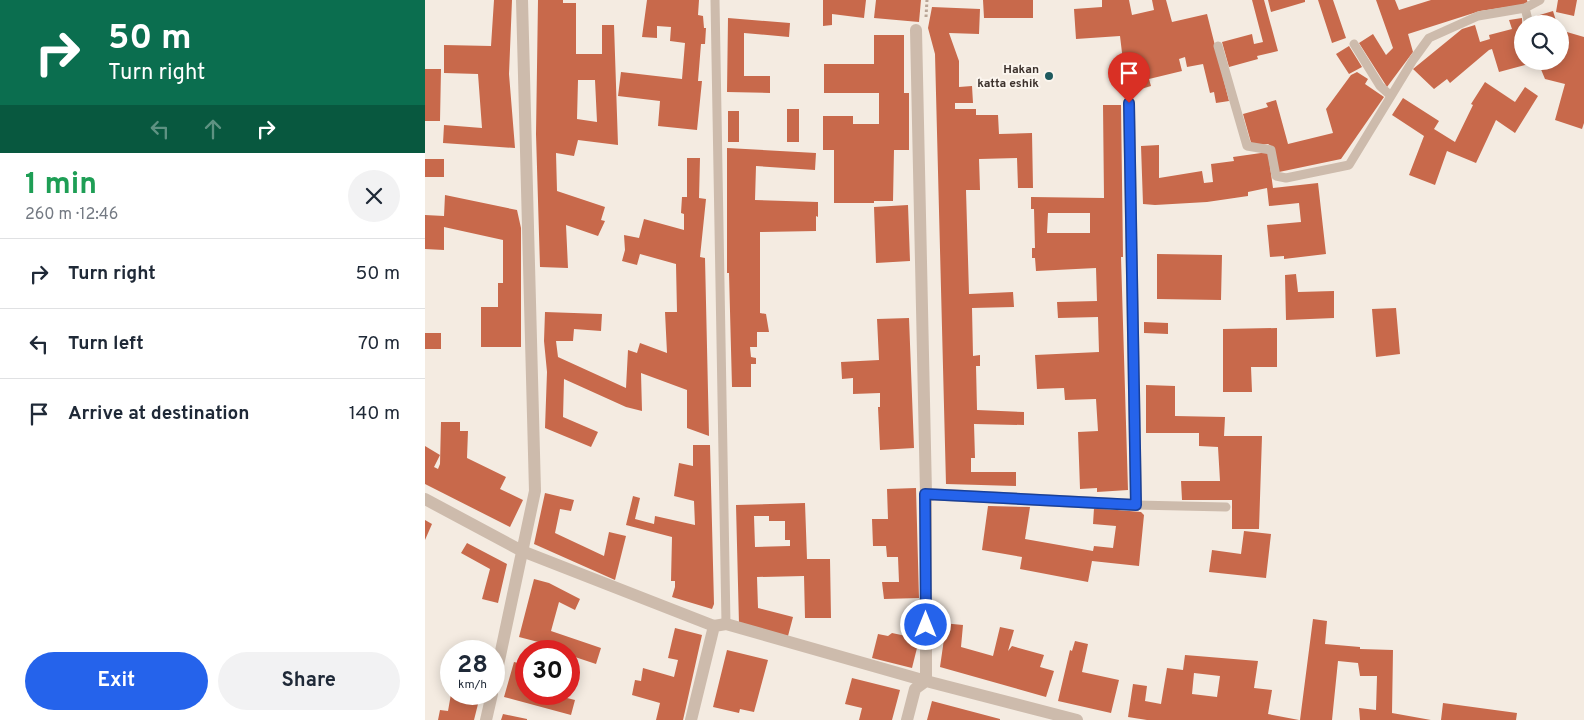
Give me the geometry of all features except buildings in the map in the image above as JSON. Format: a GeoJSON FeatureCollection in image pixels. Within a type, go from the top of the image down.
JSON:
{"type":"FeatureCollection","features":[{"type":"Feature","properties":{"kind":"street"},"geometry":{"type":"LineString","coordinates":[[503,640],[535,491],[522,0]]}},
{"type":"Feature","properties":{"kind":"street"},"geometry":{"type":"LineString","coordinates":[[916,30],[925,494],[926,681]]}},
{"type":"Feature","properties":{"kind":"street"},"geometry":{"type":"LineString","coordinates":[[925,494],[1136,505],[1129,103]]}},
{"type":"Feature","properties":{"kind":"street"},"geometry":{"type":"LineString","coordinates":[[425,499],[522,551],[720,625],[1077,720]]}},
{"type":"Feature","properties":{"kind":"street"},"geometry":{"type":"LineString","coordinates":[[691,720],[720,625]]}},
{"type":"Feature","properties":{"kind":"street"},"geometry":{"type":"LineString","coordinates":[[907,720],[915,690],[926,681]]}},
{"type":"Feature","properties":{"kind":"street"},"geometry":{"type":"LineString","coordinates":[[486,720],[489,705]]}},
{"type":"Feature","properties":{"kind":"lane"},"geometry":{"type":"LineString","coordinates":[[715,0],[720,625]]}},
{"type":"Feature","properties":{"kind":"lane"},"geometry":{"type":"LineString","coordinates":[[1218,46],[1247,146],[1271,150],[1275,173],[1279,178],[1349,164],[1429,38],[1478,16],[1525,8],[1540,0]]}},
{"type":"Feature","properties":{"kind":"lane"},"geometry":{"type":"LineString","coordinates":[[1525,8],[1527,15]]}},
{"type":"Feature","properties":{"kind":"lane"},"geometry":{"type":"LineString","coordinates":[[1354,44],[1380,86],[1391,96]]}},
{"type":"Feature","properties":{"kind":"lane"},"geometry":{"type":"LineString","coordinates":[[1136,505],[1226,507]]}},
{"type":"Feature","properties":{"kind":"place","name":"Hakan katta eshik"},"geometry":{"type":"Point","coordinates":[1049,76]}},
{"type":"Feature","properties":{"kind":"route"},"geometry":{"type":"LineString","coordinates":[[926,625],[925,494],[1136,505],[1129,103]]}}]}
